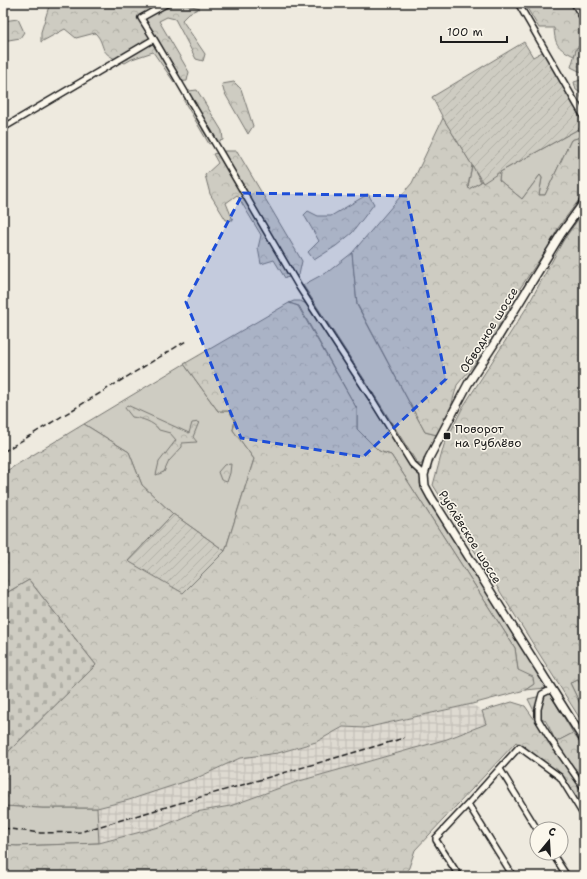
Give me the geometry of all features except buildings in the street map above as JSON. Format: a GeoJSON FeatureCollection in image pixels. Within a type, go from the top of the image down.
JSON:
{"type":"FeatureCollection","features":[{"type":"Feature","properties":{"kind":"street"},"geometry":{"type":"LineString","coordinates":[[168,3],[141,18],[299,287],[412,464],[424,475]]}},
{"type":"Feature","properties":{"kind":"street"},"geometry":{"type":"LineString","coordinates":[[518,3],[584,117]]}},
{"type":"Feature","properties":{"kind":"street"},"geometry":{"type":"LineString","coordinates":[[574,3],[583,18]]}},
{"type":"Feature","properties":{"kind":"street"},"geometry":{"type":"LineString","coordinates":[[3,128],[154,39]]}},
{"type":"Feature","properties":{"kind":"street","name":"Обводное шоссе"},"geometry":{"type":"LineString","coordinates":[[424,475],[429,458],[468,384],[561,234],[584,202]]}},
{"type":"Feature","properties":{"kind":"street","name":"Рублёвское шоссе"},"geometry":{"type":"LineString","coordinates":[[424,475],[425,486],[430,497],[584,740]]}},
{"type":"Feature","properties":{"kind":"street"},"geometry":{"type":"LineString","coordinates":[[552,689],[542,694],[538,709],[538,719],[584,788]]}},
{"type":"Feature","properties":{"kind":"street"},"geometry":{"type":"LineString","coordinates":[[459,876],[436,838],[518,749],[521,748],[560,777],[584,816]]}},
{"type":"Feature","properties":{"kind":"street"},"geometry":{"type":"LineString","coordinates":[[500,769],[533,821]]}},
{"type":"Feature","properties":{"kind":"street"},"geometry":{"type":"LineString","coordinates":[[468,804],[513,876]]}},
{"type":"Feature","properties":{"kind":"street"},"geometry":{"type":"LineString","coordinates":[[557,861],[566,876]]}},
{"type":"Feature","properties":{"kind":"highlighted area"},"geometry":{"type":"Polygon","coordinates":[[[243,193],[407,196],[446,379],[363,457],[241,438],[186,302],[243,193]]]}},
{"type":"Feature","properties":{"kind":"shaded area"},"geometry":{"type":"Polygon","coordinates":[[[472,704],[482,711],[486,724],[447,739],[296,782],[230,806],[196,812],[163,826],[99,843],[97,808],[129,800],[199,777],[240,758],[278,753],[316,742],[343,727],[365,728],[472,704]]]}},
{"type":"Feature","properties":{"kind":"green space"},"geometry":{"type":"Polygon","coordinates":[[[50,3],[184,3],[183,4],[200,8],[189,13],[182,20],[205,54],[203,61],[196,59],[175,19],[167,17],[159,21],[189,72],[187,81],[174,82],[153,52],[125,63],[113,58],[104,50],[100,39],[95,33],[76,38],[65,29],[41,42],[41,32],[50,3]]]}},
{"type":"Feature","properties":{"kind":"green space"},"geometry":{"type":"Polygon","coordinates":[[[524,3],[570,3],[584,26],[584,43],[577,48],[574,56],[558,46],[555,39],[554,28],[539,28],[524,3]]]}},
{"type":"Feature","properties":{"kind":"green space"},"geometry":{"type":"Polygon","coordinates":[[[18,19],[24,32],[20,38],[3,41],[3,21],[18,19]]]}},
{"type":"Feature","properties":{"kind":"green space"},"geometry":{"type":"Polygon","coordinates":[[[524,42],[533,57],[544,51],[584,122],[584,126],[500,172],[483,183],[443,118],[432,97],[524,42]]]}},
{"type":"Feature","properties":{"kind":"green space"},"geometry":{"type":"Polygon","coordinates":[[[577,47],[584,50],[584,70],[581,72],[571,67],[577,47]]]}},
{"type":"Feature","properties":{"kind":"green space"},"geometry":{"type":"Polygon","coordinates":[[[584,79],[584,102],[581,97],[581,93],[576,90],[574,82],[584,79]]]}},
{"type":"Feature","properties":{"kind":"green space"},"geometry":{"type":"Polygon","coordinates":[[[234,82],[241,89],[253,126],[248,134],[224,92],[222,84],[234,82]]]}},
{"type":"Feature","properties":{"kind":"green space"},"geometry":{"type":"Polygon","coordinates":[[[197,90],[222,131],[223,140],[209,144],[184,101],[189,91],[197,90]]]}},
{"type":"Feature","properties":{"kind":"green space"},"geometry":{"type":"Polygon","coordinates":[[[443,118],[472,165],[468,186],[469,189],[481,182],[501,164],[499,180],[522,199],[540,175],[542,178],[539,195],[545,195],[571,140],[584,136],[584,193],[558,228],[550,244],[510,303],[509,313],[499,325],[495,340],[457,385],[451,407],[437,435],[425,432],[357,304],[352,253],[412,183],[443,118]]]}},
{"type":"Feature","properties":{"kind":"green space"},"geometry":{"type":"Polygon","coordinates":[[[584,126],[584,136],[571,140],[545,195],[539,195],[542,178],[540,175],[522,199],[499,180],[500,172],[584,126]]]}},
{"type":"Feature","properties":{"kind":"green space"},"geometry":{"type":"Polygon","coordinates":[[[225,151],[237,151],[302,261],[299,275],[285,278],[274,260],[261,264],[258,248],[261,235],[237,195],[226,203],[233,220],[226,220],[210,194],[205,175],[218,163],[213,154],[225,151]]]}},
{"type":"Feature","properties":{"kind":"green space"},"geometry":{"type":"Polygon","coordinates":[[[472,165],[481,182],[469,189],[468,186],[472,165]]]}},
{"type":"Feature","properties":{"kind":"green space"},"geometry":{"type":"Polygon","coordinates":[[[368,194],[374,204],[352,233],[336,246],[314,260],[308,252],[319,241],[304,215],[308,211],[318,216],[331,216],[368,194]]]}},
{"type":"Feature","properties":{"kind":"green space"},"geometry":{"type":"Polygon","coordinates":[[[584,211],[584,691],[578,680],[570,683],[583,710],[579,717],[433,485],[444,445],[463,407],[527,307],[563,241],[584,211]]]}},
{"type":"Feature","properties":{"kind":"green space"},"geometry":{"type":"Polygon","coordinates":[[[352,253],[357,305],[425,432],[437,435],[421,465],[417,463],[303,285],[329,271],[352,253]]]}},
{"type":"Feature","properties":{"kind":"green space"},"geometry":{"type":"Polygon","coordinates":[[[300,301],[309,305],[409,465],[421,477],[420,484],[547,688],[525,690],[534,684],[518,670],[515,648],[391,455],[379,451],[357,429],[357,409],[299,306],[289,303],[300,301]]]}},
{"type":"Feature","properties":{"kind":"green space"},"geometry":{"type":"Polygon","coordinates":[[[289,303],[298,306],[357,409],[357,429],[379,451],[391,455],[515,648],[518,670],[533,677],[534,684],[525,690],[472,704],[365,728],[343,727],[316,742],[278,753],[240,758],[199,777],[129,800],[97,808],[3,806],[3,757],[96,665],[29,580],[3,595],[3,473],[84,424],[129,452],[142,485],[173,514],[128,561],[225,551],[254,459],[233,430],[235,420],[229,411],[218,411],[184,364],[289,303]]]}},
{"type":"Feature","properties":{"kind":"green space"},"geometry":{"type":"Polygon","coordinates":[[[184,364],[218,411],[229,411],[235,420],[233,430],[254,459],[225,551],[173,514],[142,485],[129,452],[84,424],[184,364]]]}},
{"type":"Feature","properties":{"kind":"green space"},"geometry":{"type":"Polygon","coordinates":[[[127,405],[189,433],[192,423],[199,422],[193,437],[197,442],[182,443],[182,447],[169,461],[164,472],[156,475],[159,462],[176,440],[170,433],[159,430],[151,423],[143,419],[132,417],[125,408],[127,405]]]}},
{"type":"Feature","properties":{"kind":"green space"},"geometry":{"type":"Polygon","coordinates":[[[231,464],[227,482],[221,480],[218,472],[224,465],[231,464]]]}},
{"type":"Feature","properties":{"kind":"green space"},"geometry":{"type":"Polygon","coordinates":[[[173,514],[225,551],[183,593],[128,561],[173,514]]]}},
{"type":"Feature","properties":{"kind":"green space"},"geometry":{"type":"Polygon","coordinates":[[[29,580],[96,665],[3,757],[3,595],[29,580]]]}},
{"type":"Feature","properties":{"kind":"green space"},"geometry":{"type":"Polygon","coordinates":[[[578,680],[584,691],[584,723],[579,717],[583,710],[570,683],[578,680]]]}},
{"type":"Feature","properties":{"kind":"green space"},"geometry":{"type":"Polygon","coordinates":[[[550,694],[573,733],[556,742],[545,720],[534,711],[528,699],[550,694]]]}},
{"type":"Feature","properties":{"kind":"green space"},"geometry":{"type":"Polygon","coordinates":[[[512,702],[525,706],[552,744],[573,733],[584,749],[584,811],[561,775],[516,742],[415,850],[406,876],[3,876],[3,845],[17,846],[99,843],[163,826],[196,812],[230,806],[296,782],[447,739],[486,724],[482,711],[512,702]]]}},
{"type":"Feature","properties":{"kind":"green space"},"geometry":{"type":"Polygon","coordinates":[[[3,806],[97,808],[99,843],[17,846],[3,845],[3,806]]]}},
{"type":"Feature","properties":{"kind":"railway"},"geometry":{"type":"LineString","coordinates":[[3,452],[186,341]]}},
{"type":"Feature","properties":{"kind":"railway"},"geometry":{"type":"LineString","coordinates":[[3,828],[40,833],[80,832],[404,738]]}},
{"type":"Feature","properties":{"kind":"place","name":"Поворот на Рублёво"},"geometry":{"type":"Point","coordinates":[447,436]}}]}
